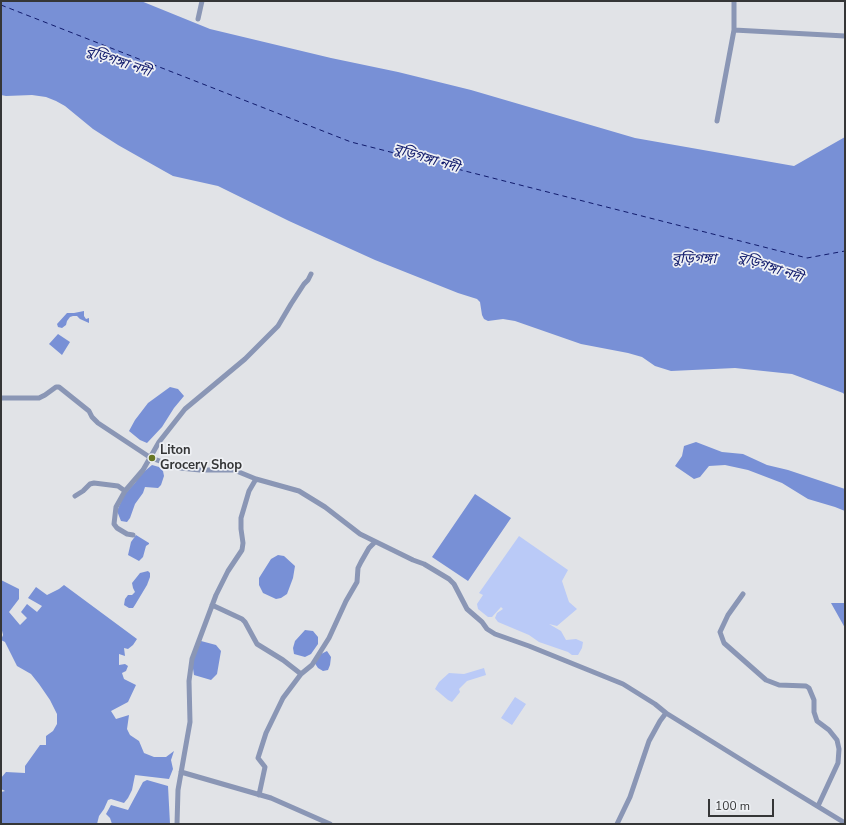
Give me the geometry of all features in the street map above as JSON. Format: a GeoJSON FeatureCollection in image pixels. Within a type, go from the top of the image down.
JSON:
{"type":"FeatureCollection","features":[{"type":"Feature","properties":{"kind":"street"},"geometry":{"type":"LineString","coordinates":[[198,19],[202,1]]}},
{"type":"Feature","properties":{"kind":"street"},"geometry":{"type":"LineString","coordinates":[[717,121],[734,30],[734,1]]}},
{"type":"Feature","properties":{"kind":"street"},"geometry":{"type":"LineString","coordinates":[[734,30],[845,36]]}},
{"type":"Feature","properties":{"kind":"street"},"geometry":{"type":"LineString","coordinates":[[133,535],[127,534],[117,528],[114,524],[116,507],[125,490],[151,458],[159,442],[185,409],[227,375],[278,326],[311,274]]}},
{"type":"Feature","properties":{"kind":"street"},"geometry":{"type":"LineString","coordinates":[[1,398],[39,398],[46,395],[56,387],[59,387],[89,411],[98,423],[151,458],[180,468],[200,470],[234,470],[256,479],[299,491],[325,507],[352,528],[374,542],[424,564],[449,579],[454,584],[467,609],[482,622],[486,628],[495,634],[522,643],[623,684],[655,704],[666,713],[845,823]]}},
{"type":"Feature","properties":{"kind":"street"},"geometry":{"type":"LineString","coordinates":[[177,824],[178,790],[190,722],[189,681],[192,659],[212,606],[228,571],[242,550],[243,543],[241,518],[249,491],[256,479]]}},
{"type":"Feature","properties":{"kind":"street"},"geometry":{"type":"LineString","coordinates":[[75,496],[90,484],[94,483],[118,486],[125,490]]}},
{"type":"Feature","properties":{"kind":"street"},"geometry":{"type":"LineString","coordinates":[[259,794],[265,767],[258,758],[266,733],[283,698],[301,674],[312,665],[329,638],[346,601],[357,582],[358,568],[374,542]]}},
{"type":"Feature","properties":{"kind":"street"},"geometry":{"type":"LineString","coordinates":[[743,594],[728,615],[720,632],[724,642],[766,680],[783,685],[806,686],[809,688],[814,700],[814,712],[818,721],[829,730],[837,740],[838,763],[818,806]]}},
{"type":"Feature","properties":{"kind":"street"},"geometry":{"type":"LineString","coordinates":[[212,606],[242,619],[257,644],[283,660],[301,674]]}},
{"type":"Feature","properties":{"kind":"street"},"geometry":{"type":"LineString","coordinates":[[617,824],[630,797],[649,741],[666,713]]}},
{"type":"Feature","properties":{"kind":"street"},"geometry":{"type":"LineString","coordinates":[[181,772],[271,798],[330,824]]}},
{"type":"Feature","properties":{"kind":"shaded area"},"geometry":{"type":"Polygon","coordinates":[[[519,536],[568,570],[562,581],[569,602],[577,609],[557,626],[549,624],[561,631],[566,640],[576,639],[583,642],[582,648],[578,655],[572,655],[568,652],[539,642],[529,635],[498,622],[495,618],[497,613],[503,609],[501,607],[492,617],[488,617],[478,609],[477,604],[483,595],[479,593],[519,536]]]}},
{"type":"Feature","properties":{"kind":"shaded area"},"geometry":{"type":"Polygon","coordinates":[[[484,668],[486,675],[467,681],[459,689],[460,692],[452,702],[435,689],[439,682],[449,673],[464,674],[484,668]]]}},
{"type":"Feature","properties":{"kind":"shaded area"},"geometry":{"type":"Polygon","coordinates":[[[515,697],[526,704],[512,725],[501,718],[515,697]]]}},
{"type":"Feature","properties":{"kind":"water","name":"বুড়িগঙ্গা"},"geometry":{"type":"Polygon","coordinates":[[[1,1],[141,1],[210,29],[471,90],[635,138],[794,166],[845,137],[845,395],[792,374],[735,368],[671,371],[655,366],[642,357],[581,344],[515,321],[503,319],[488,321],[484,319],[482,315],[480,302],[477,299],[375,260],[289,221],[218,186],[173,176],[93,129],[65,106],[56,101],[46,97],[32,95],[1,95],[1,1]]]}},
{"type":"Feature","properties":{"kind":"water"},"geometry":{"type":"Polygon","coordinates":[[[84,311],[84,316],[86,319],[89,318],[89,323],[77,316],[73,316],[70,317],[66,325],[62,328],[58,327],[57,324],[67,313],[84,311]]]}},
{"type":"Feature","properties":{"kind":"water"},"geometry":{"type":"Polygon","coordinates":[[[58,334],[70,342],[62,355],[49,344],[58,334]]]}},
{"type":"Feature","properties":{"kind":"water"},"geometry":{"type":"Polygon","coordinates":[[[170,387],[178,389],[184,396],[174,408],[162,427],[147,443],[140,440],[129,431],[135,420],[148,403],[170,387]]]}},
{"type":"Feature","properties":{"kind":"water"},"geometry":{"type":"Polygon","coordinates":[[[696,442],[722,452],[743,454],[767,465],[788,470],[845,489],[845,511],[808,499],[782,483],[748,470],[725,465],[709,466],[700,477],[694,479],[675,466],[682,456],[684,446],[696,442]]]}},
{"type":"Feature","properties":{"kind":"water"},"geometry":{"type":"Polygon","coordinates":[[[152,465],[159,467],[163,471],[164,476],[161,485],[158,488],[145,487],[143,493],[135,504],[130,518],[127,522],[121,521],[117,511],[124,495],[140,475],[152,465]]]}},
{"type":"Feature","properties":{"kind":"water"},"geometry":{"type":"Polygon","coordinates":[[[475,494],[511,518],[468,581],[432,557],[475,494]]]}},
{"type":"Feature","properties":{"kind":"water"},"geometry":{"type":"Polygon","coordinates":[[[136,535],[149,543],[146,546],[143,557],[139,561],[128,555],[131,542],[136,535]]]}},
{"type":"Feature","properties":{"kind":"water"},"geometry":{"type":"Polygon","coordinates":[[[278,555],[284,556],[295,566],[293,578],[287,594],[276,599],[263,593],[259,585],[259,578],[271,559],[278,555]]]}},
{"type":"Feature","properties":{"kind":"water"},"geometry":{"type":"Polygon","coordinates":[[[148,571],[150,573],[150,577],[147,585],[133,608],[129,608],[124,605],[125,599],[128,595],[132,595],[135,592],[132,583],[140,573],[148,571]]]}},
{"type":"Feature","properties":{"kind":"water"},"geometry":{"type":"Polygon","coordinates":[[[1,580],[19,589],[19,599],[9,612],[20,625],[27,618],[21,612],[27,604],[37,612],[42,606],[28,598],[36,587],[47,595],[64,585],[137,639],[128,649],[124,648],[125,656],[119,654],[119,665],[125,664],[128,666],[126,671],[122,673],[124,679],[136,685],[128,702],[111,711],[116,719],[129,715],[127,729],[130,735],[139,741],[144,753],[154,757],[166,757],[174,751],[171,760],[173,769],[169,779],[135,775],[132,790],[128,798],[124,803],[111,799],[108,800],[99,816],[97,824],[1,824],[1,792],[5,791],[1,789],[1,778],[6,772],[25,773],[25,766],[40,745],[46,745],[46,736],[53,731],[57,724],[57,714],[50,700],[39,684],[31,674],[17,666],[5,642],[1,640],[3,635],[1,626],[1,580]]]}},
{"type":"Feature","properties":{"kind":"water"},"geometry":{"type":"Polygon","coordinates":[[[831,603],[845,603],[845,628],[831,603]]]}},
{"type":"Feature","properties":{"kind":"water"},"geometry":{"type":"Polygon","coordinates":[[[305,630],[313,631],[318,637],[318,644],[311,654],[305,657],[294,654],[293,648],[295,641],[305,630]]]}},
{"type":"Feature","properties":{"kind":"water"},"geometry":{"type":"Polygon","coordinates":[[[201,641],[216,645],[221,651],[217,674],[211,680],[194,675],[192,662],[201,641]]]}},
{"type":"Feature","properties":{"kind":"water"},"geometry":{"type":"Polygon","coordinates":[[[327,651],[331,657],[330,665],[328,670],[323,671],[318,668],[314,662],[319,655],[327,651]]]}},
{"type":"Feature","properties":{"kind":"water"},"geometry":{"type":"Polygon","coordinates":[[[147,780],[168,786],[170,824],[112,824],[110,818],[106,814],[111,805],[128,810],[143,782],[147,780]]]}},
{"type":"Feature","properties":{"kind":"ferry route"},"geometry":{"type":"LineString","coordinates":[[1,5],[351,142],[807,258],[845,251]]}},
{"type":"Feature","properties":{"kind":"place","name":"Liton Grocery Shop"},"geometry":{"type":"Point","coordinates":[152,458]}},
{"type":"Feature","properties":{"kind":"water label","name":"বুড়িগঙ্গা নদী"},"geometry":{"type":"Point","coordinates":[118,62]}},
{"type":"Feature","properties":{"kind":"water label","name":"বুড়িগঙ্গা নদী"},"geometry":{"type":"Point","coordinates":[426,159]}},
{"type":"Feature","properties":{"kind":"water label","name":"বুড়িগঙ্গা নদী"},"geometry":{"type":"Point","coordinates":[770,268]}}]}
